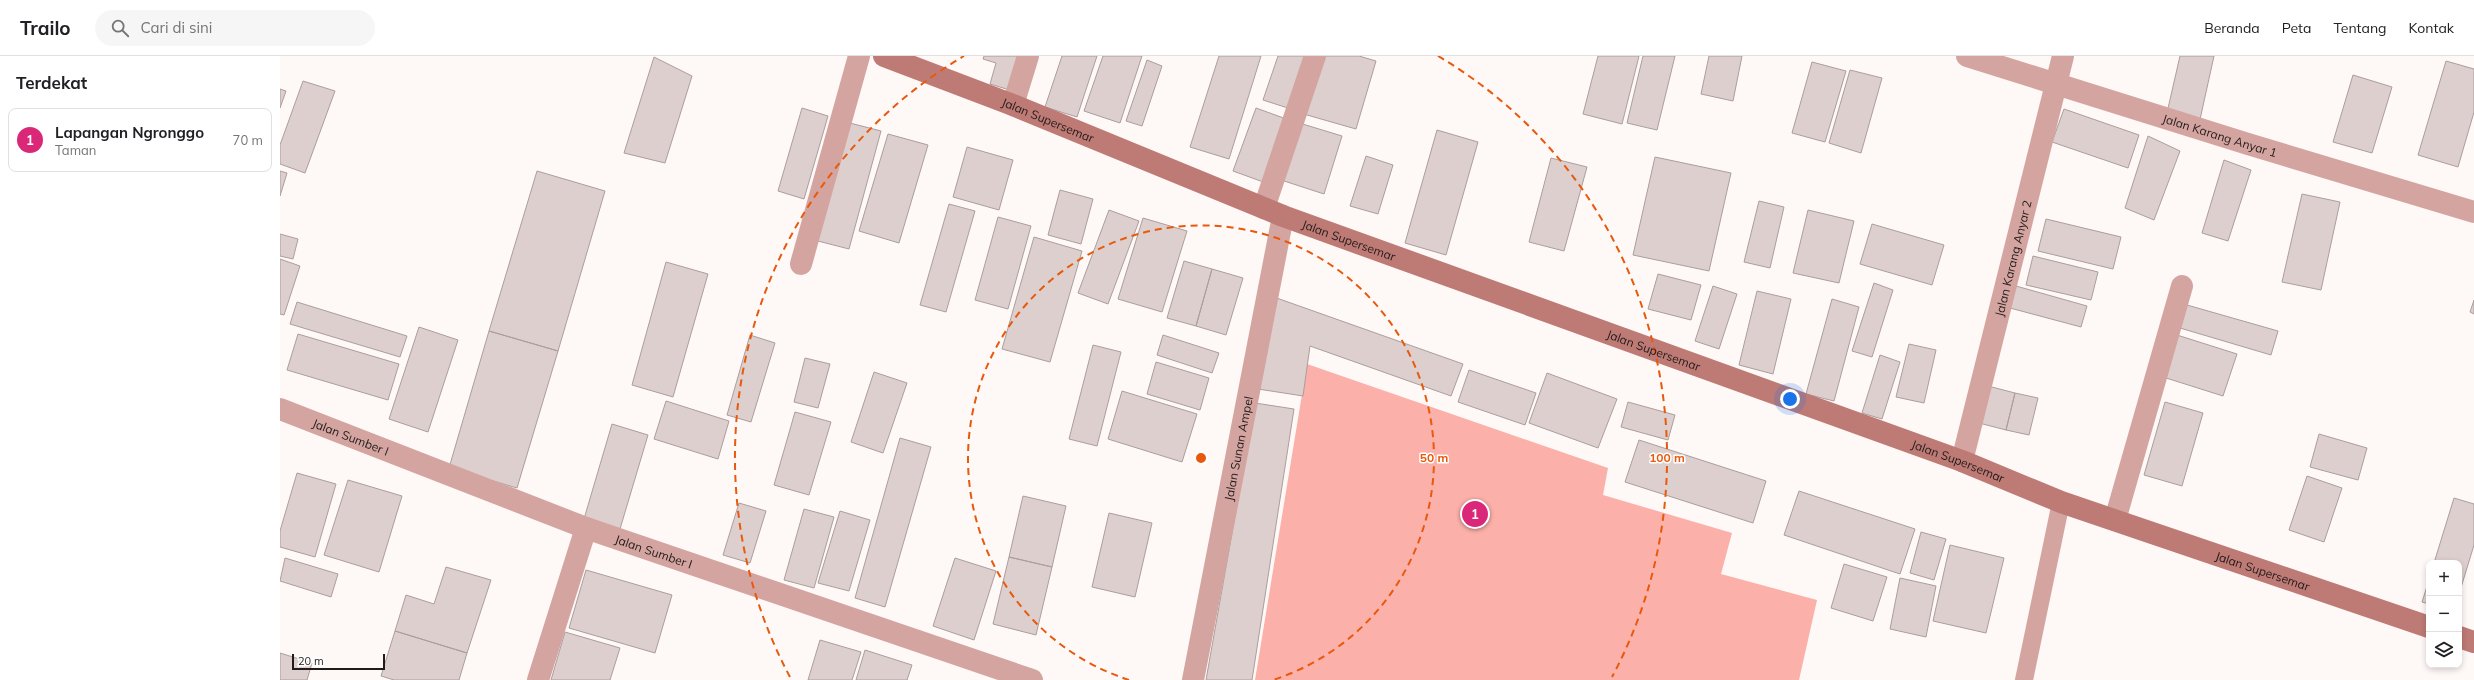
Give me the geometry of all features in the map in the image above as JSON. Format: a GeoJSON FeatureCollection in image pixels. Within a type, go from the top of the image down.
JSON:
{"type":"FeatureCollection","features":[{"type":"Feature","properties":{"kind":"main road","name":"Jalan Supersemar"},"geometry":{"type":"LineString","coordinates":[[884,56],[1013,105],[1274,212],[1962,461],[2061,502],[2426,626]]}},
{"type":"Feature","properties":{"kind":"main road"},"geometry":{"type":"LineString","coordinates":[[2462,638],[2474,642]]}},
{"type":"Feature","properties":{"kind":"street"},"geometry":{"type":"LineString","coordinates":[[801,264],[860,56]]}},
{"type":"Feature","properties":{"kind":"street"},"geometry":{"type":"LineString","coordinates":[[1013,105],[1028,56]]}},
{"type":"Feature","properties":{"kind":"street","name":"Jalan Sunan Ampel"},"geometry":{"type":"LineString","coordinates":[[1193,680],[1274,212],[1315,56]]}},
{"type":"Feature","properties":{"kind":"street","name":"Jalan Karang Anyar 1"},"geometry":{"type":"LineString","coordinates":[[1967,56],[2248,144],[2474,212]]}},
{"type":"Feature","properties":{"kind":"street","name":"Jalan Karang Anyar 2"},"geometry":{"type":"LineString","coordinates":[[1962,461],[2063,56]]}},
{"type":"Feature","properties":{"kind":"street"},"geometry":{"type":"LineString","coordinates":[[2114,520],[2182,286]]}},
{"type":"Feature","properties":{"kind":"street","name":"Jalan Sumber I"},"geometry":{"type":"LineString","coordinates":[[280,409],[586,528],[1032,680]]}},
{"type":"Feature","properties":{"kind":"street"},"geometry":{"type":"LineString","coordinates":[[538,680],[586,528]]}},
{"type":"Feature","properties":{"kind":"lane"},"geometry":{"type":"LineString","coordinates":[[2024,680],[2061,502]]}},
{"type":"Feature","properties":{"kind":"shaded area"},"geometry":{"type":"Polygon","coordinates":[[[1307,364],[1608,468],[1603,495],[1732,533],[1721,574],[1817,600],[1799,680],[1255,680],[1307,364]]]}},
{"type":"Feature","properties":{"kind":"building"},"geometry":{"type":"Polygon","coordinates":[[[984,56],[1024,56],[1013,91],[990,84],[996,63],[983,59],[984,56]]]}},
{"type":"Feature","properties":{"kind":"building"},"geometry":{"type":"Polygon","coordinates":[[[1062,56],[1097,56],[1077,117],[1045,107],[1062,56]]]}},
{"type":"Feature","properties":{"kind":"building"},"geometry":{"type":"Polygon","coordinates":[[[1103,56],[1142,56],[1120,123],[1084,111],[1103,56]]]}},
{"type":"Feature","properties":{"kind":"building"},"geometry":{"type":"Polygon","coordinates":[[[1219,56],[1261,56],[1229,159],[1190,147],[1219,56]]]}},
{"type":"Feature","properties":{"kind":"building"},"geometry":{"type":"Polygon","coordinates":[[[1278,56],[1312,56],[1294,110],[1263,100],[1278,56]]]}},
{"type":"Feature","properties":{"kind":"building"},"geometry":{"type":"Polygon","coordinates":[[[1317,56],[1359,56],[1376,61],[1356,129],[1300,113],[1317,56]]]}},
{"type":"Feature","properties":{"kind":"building"},"geometry":{"type":"Polygon","coordinates":[[[1598,56],[1639,56],[1622,124],[1583,114],[1598,56]]]}},
{"type":"Feature","properties":{"kind":"building"},"geometry":{"type":"Polygon","coordinates":[[[1643,56],[1675,56],[1657,130],[1627,123],[1643,56]]]}},
{"type":"Feature","properties":{"kind":"building"},"geometry":{"type":"Polygon","coordinates":[[[1709,56],[1742,56],[1733,101],[1701,94],[1709,56]]]}},
{"type":"Feature","properties":{"kind":"building"},"geometry":{"type":"Polygon","coordinates":[[[2180,56],[2214,56],[2199,124],[2166,117],[2180,56]]]}},
{"type":"Feature","properties":{"kind":"building"},"geometry":{"type":"Polygon","coordinates":[[[654,57],[692,76],[665,163],[624,153],[654,57]]]}},
{"type":"Feature","properties":{"kind":"building"},"geometry":{"type":"Polygon","coordinates":[[[1147,60],[1162,66],[1142,126],[1126,121],[1147,60]]]}},
{"type":"Feature","properties":{"kind":"building"},"geometry":{"type":"Polygon","coordinates":[[[2446,61],[2474,69],[2474,112],[2458,167],[2418,155],[2446,61]]]}},
{"type":"Feature","properties":{"kind":"building"},"geometry":{"type":"Polygon","coordinates":[[[1812,62],[1846,71],[1825,142],[1792,133],[1812,62]]]}},
{"type":"Feature","properties":{"kind":"building"},"geometry":{"type":"Polygon","coordinates":[[[1850,70],[1882,78],[1861,153],[1829,143],[1850,70]]]}},
{"type":"Feature","properties":{"kind":"building"},"geometry":{"type":"Polygon","coordinates":[[[2353,75],[2392,87],[2372,153],[2333,142],[2353,75]]]}},
{"type":"Feature","properties":{"kind":"building"},"geometry":{"type":"Polygon","coordinates":[[[303,81],[335,91],[305,173],[280,164],[280,145],[303,81]]]}},
{"type":"Feature","properties":{"kind":"building"},"geometry":{"type":"Polygon","coordinates":[[[280,89],[286,91],[280,108],[280,89]]]}},
{"type":"Feature","properties":{"kind":"building"},"geometry":{"type":"Polygon","coordinates":[[[802,108],[828,116],[804,199],[778,191],[802,108]]]}},
{"type":"Feature","properties":{"kind":"building"},"geometry":{"type":"Polygon","coordinates":[[[1256,108],[1289,120],[1266,183],[1233,171],[1256,108]]]}},
{"type":"Feature","properties":{"kind":"building"},"geometry":{"type":"Polygon","coordinates":[[[2064,109],[2139,135],[2128,168],[2052,142],[2064,109]]]}},
{"type":"Feature","properties":{"kind":"building"},"geometry":{"type":"Polygon","coordinates":[[[846,122],[881,131],[849,249],[814,240],[846,122]]]}},
{"type":"Feature","properties":{"kind":"building"},"geometry":{"type":"Polygon","coordinates":[[[1296,122],[1342,136],[1324,194],[1278,179],[1296,122]]]}},
{"type":"Feature","properties":{"kind":"building"},"geometry":{"type":"Polygon","coordinates":[[[1437,130],[1478,142],[1446,255],[1405,243],[1437,130]]]}},
{"type":"Feature","properties":{"kind":"building"},"geometry":{"type":"Polygon","coordinates":[[[888,134],[928,145],[899,243],[859,231],[888,134]]]}},
{"type":"Feature","properties":{"kind":"building"},"geometry":{"type":"Polygon","coordinates":[[[2148,136],[2180,151],[2154,220],[2125,208],[2148,136]]]}},
{"type":"Feature","properties":{"kind":"building"},"geometry":{"type":"Polygon","coordinates":[[[967,147],[1013,160],[999,210],[953,197],[967,147]]]}},
{"type":"Feature","properties":{"kind":"building"},"geometry":{"type":"Polygon","coordinates":[[[1366,156],[1393,165],[1378,214],[1350,206],[1366,156]]]}},
{"type":"Feature","properties":{"kind":"building"},"geometry":{"type":"Polygon","coordinates":[[[1655,157],[1731,173],[1709,271],[1633,255],[1655,157]]]}},
{"type":"Feature","properties":{"kind":"building"},"geometry":{"type":"Polygon","coordinates":[[[1551,158],[1587,167],[1564,251],[1529,242],[1551,158]]]}},
{"type":"Feature","properties":{"kind":"building"},"geometry":{"type":"Polygon","coordinates":[[[2224,160],[2251,170],[2228,241],[2202,233],[2224,160]]]}},
{"type":"Feature","properties":{"kind":"building"},"geometry":{"type":"Polygon","coordinates":[[[280,171],[287,173],[280,196],[280,171]]]}},
{"type":"Feature","properties":{"kind":"building"},"geometry":{"type":"Polygon","coordinates":[[[537,171],[605,191],[558,351],[489,331],[537,171]]]}},
{"type":"Feature","properties":{"kind":"building"},"geometry":{"type":"Polygon","coordinates":[[[1060,190],[1093,199],[1081,244],[1048,235],[1060,190]]]}},
{"type":"Feature","properties":{"kind":"building"},"geometry":{"type":"Polygon","coordinates":[[[2302,194],[2340,202],[2321,290],[2282,282],[2302,194]]]}},
{"type":"Feature","properties":{"kind":"building"},"geometry":{"type":"Polygon","coordinates":[[[1759,201],[1784,207],[1770,268],[1744,262],[1759,201]]]}},
{"type":"Feature","properties":{"kind":"building"},"geometry":{"type":"Polygon","coordinates":[[[949,204],[975,211],[946,312],[920,305],[949,204]]]}},
{"type":"Feature","properties":{"kind":"building"},"geometry":{"type":"Polygon","coordinates":[[[1109,210],[1139,221],[1108,304],[1078,293],[1109,210]]]}},
{"type":"Feature","properties":{"kind":"building"},"geometry":{"type":"Polygon","coordinates":[[[1808,210],[1854,221],[1839,283],[1793,273],[1808,210]]]}},
{"type":"Feature","properties":{"kind":"building"},"geometry":{"type":"Polygon","coordinates":[[[998,217],[1031,226],[1008,309],[975,300],[998,217]]]}},
{"type":"Feature","properties":{"kind":"building"},"geometry":{"type":"Polygon","coordinates":[[[1143,218],[1187,231],[1162,312],[1118,299],[1143,218]]]}},
{"type":"Feature","properties":{"kind":"building"},"geometry":{"type":"Polygon","coordinates":[[[2046,219],[2121,237],[2113,269],[2038,251],[2046,219]]]}},
{"type":"Feature","properties":{"kind":"building"},"geometry":{"type":"Polygon","coordinates":[[[1872,224],[1944,245],[1932,285],[1860,264],[1872,224]]]}},
{"type":"Feature","properties":{"kind":"building"},"geometry":{"type":"Polygon","coordinates":[[[280,234],[298,239],[293,259],[280,256],[280,234]]]}},
{"type":"Feature","properties":{"kind":"building"},"geometry":{"type":"Polygon","coordinates":[[[1034,237],[1082,251],[1050,362],[1002,349],[1034,237]]]}},
{"type":"Feature","properties":{"kind":"building"},"geometry":{"type":"Polygon","coordinates":[[[2033,256],[2098,272],[2091,300],[2026,285],[2033,256]]]}},
{"type":"Feature","properties":{"kind":"building"},"geometry":{"type":"Polygon","coordinates":[[[280,259],[300,266],[284,315],[280,314],[280,259]]]}},
{"type":"Feature","properties":{"kind":"building"},"geometry":{"type":"Polygon","coordinates":[[[1184,261],[1212,269],[1196,326],[1167,318],[1184,261]]]}},
{"type":"Feature","properties":{"kind":"building"},"geometry":{"type":"Polygon","coordinates":[[[666,262],[708,274],[673,397],[632,385],[666,262]]]}},
{"type":"Feature","properties":{"kind":"building"},"geometry":{"type":"Polygon","coordinates":[[[1212,269],[1243,278],[1226,335],[1196,326],[1212,269]]]}},
{"type":"Feature","properties":{"kind":"building"},"geometry":{"type":"Polygon","coordinates":[[[1658,274],[1701,285],[1691,320],[1648,309],[1658,274]]]}},
{"type":"Feature","properties":{"kind":"building"},"geometry":{"type":"Polygon","coordinates":[[[1874,283],[1893,290],[1872,357],[1852,351],[1874,283]]]}},
{"type":"Feature","properties":{"kind":"building"},"geometry":{"type":"Polygon","coordinates":[[[1713,286],[1737,294],[1719,349],[1695,341],[1713,286]]]}},
{"type":"Feature","properties":{"kind":"building"},"geometry":{"type":"Polygon","coordinates":[[[2016,286],[2087,306],[2081,327],[2010,308],[2016,286]]]}},
{"type":"Feature","properties":{"kind":"building"},"geometry":{"type":"Polygon","coordinates":[[[1757,291],[1791,299],[1773,374],[1739,365],[1757,291]]]}},
{"type":"Feature","properties":{"kind":"building"},"geometry":{"type":"Polygon","coordinates":[[[1271,296],[1463,364],[1451,396],[1310,346],[1303,396],[1258,389],[1271,296]]]}},
{"type":"Feature","properties":{"kind":"building"},"geometry":{"type":"Polygon","coordinates":[[[1832,299],[1859,307],[1834,401],[1806,394],[1832,299]]]}},
{"type":"Feature","properties":{"kind":"building"},"geometry":{"type":"Polygon","coordinates":[[[2474,300],[2474,314],[2470,312],[2474,300]]]}},
{"type":"Feature","properties":{"kind":"building"},"geometry":{"type":"Polygon","coordinates":[[[297,302],[407,336],[400,357],[290,324],[297,302]]]}},
{"type":"Feature","properties":{"kind":"building"},"geometry":{"type":"Polygon","coordinates":[[[2187,305],[2278,331],[2271,355],[2180,328],[2187,305]]]}},
{"type":"Feature","properties":{"kind":"building"},"geometry":{"type":"Polygon","coordinates":[[[419,327],[458,340],[428,432],[389,419],[419,327]]]}},
{"type":"Feature","properties":{"kind":"building"},"geometry":{"type":"Polygon","coordinates":[[[489,331],[558,351],[517,488],[449,468],[489,331]]]}},
{"type":"Feature","properties":{"kind":"building"},"geometry":{"type":"Polygon","coordinates":[[[298,334],[399,364],[388,400],[287,370],[298,334]]]}},
{"type":"Feature","properties":{"kind":"building"},"geometry":{"type":"Polygon","coordinates":[[[750,335],[775,343],[751,422],[727,415],[750,335]]]}},
{"type":"Feature","properties":{"kind":"building"},"geometry":{"type":"Polygon","coordinates":[[[1163,335],[1219,353],[1212,373],[1157,355],[1163,335]]]}},
{"type":"Feature","properties":{"kind":"building"},"geometry":{"type":"Polygon","coordinates":[[[2177,335],[2237,354],[2223,396],[2163,377],[2177,335]]]}},
{"type":"Feature","properties":{"kind":"building"},"geometry":{"type":"Polygon","coordinates":[[[1909,344],[1936,350],[1924,403],[1896,397],[1909,344]]]}},
{"type":"Feature","properties":{"kind":"building"},"geometry":{"type":"Polygon","coordinates":[[[1093,345],[1121,352],[1097,446],[1069,439],[1093,345]]]}},
{"type":"Feature","properties":{"kind":"building"},"geometry":{"type":"Polygon","coordinates":[[[1880,355],[1900,362],[1882,419],[1862,413],[1880,355]]]}},
{"type":"Feature","properties":{"kind":"building"},"geometry":{"type":"Polygon","coordinates":[[[805,358],[830,364],[818,408],[794,402],[805,358]]]}},
{"type":"Feature","properties":{"kind":"building"},"geometry":{"type":"Polygon","coordinates":[[[1156,362],[1209,378],[1200,410],[1147,394],[1156,362]]]}},
{"type":"Feature","properties":{"kind":"building"},"geometry":{"type":"Polygon","coordinates":[[[1469,370],[1536,393],[1525,425],[1458,402],[1469,370]]]}},
{"type":"Feature","properties":{"kind":"building"},"geometry":{"type":"Polygon","coordinates":[[[874,372],[907,383],[883,453],[851,442],[874,372]]]}},
{"type":"Feature","properties":{"kind":"building"},"geometry":{"type":"Polygon","coordinates":[[[1547,373],[1617,399],[1598,448],[1529,423],[1547,373]]]}},
{"type":"Feature","properties":{"kind":"building"},"geometry":{"type":"Polygon","coordinates":[[[1988,386],[2015,393],[2006,430],[1979,423],[1988,386]]]}},
{"type":"Feature","properties":{"kind":"building"},"geometry":{"type":"Polygon","coordinates":[[[1122,391],[1197,414],[1182,462],[1108,439],[1122,391]]]}},
{"type":"Feature","properties":{"kind":"building"},"geometry":{"type":"Polygon","coordinates":[[[2015,393],[2038,398],[2029,435],[2006,430],[2015,393]]]}},
{"type":"Feature","properties":{"kind":"building"},"geometry":{"type":"Polygon","coordinates":[[[666,401],[729,421],[718,459],[654,439],[666,401]]]}},
{"type":"Feature","properties":{"kind":"building"},"geometry":{"type":"Polygon","coordinates":[[[1628,402],[1675,415],[1668,440],[1621,427],[1628,402]]]}},
{"type":"Feature","properties":{"kind":"building"},"geometry":{"type":"Polygon","coordinates":[[[2165,402],[2203,413],[2182,486],[2144,475],[2165,402]]]}},
{"type":"Feature","properties":{"kind":"building"},"geometry":{"type":"Polygon","coordinates":[[[1255,403],[1294,409],[1252,680],[1206,680],[1255,403]]]}},
{"type":"Feature","properties":{"kind":"building"},"geometry":{"type":"Polygon","coordinates":[[[795,412],[831,422],[809,495],[774,485],[795,412]]]}},
{"type":"Feature","properties":{"kind":"building"},"geometry":{"type":"Polygon","coordinates":[[[612,424],[648,435],[620,529],[584,519],[612,424]]]}},
{"type":"Feature","properties":{"kind":"building"},"geometry":{"type":"Polygon","coordinates":[[[2319,434],[2367,448],[2358,480],[2310,467],[2319,434]]]}},
{"type":"Feature","properties":{"kind":"building"},"geometry":{"type":"Polygon","coordinates":[[[900,438],[931,447],[885,607],[855,598],[900,438]]]}},
{"type":"Feature","properties":{"kind":"building"},"geometry":{"type":"Polygon","coordinates":[[[1639,440],[1766,481],[1753,523],[1625,482],[1639,440]]]}},
{"type":"Feature","properties":{"kind":"building"},"geometry":{"type":"Polygon","coordinates":[[[297,473],[336,484],[315,557],[280,547],[280,531],[297,473]]]}},
{"type":"Feature","properties":{"kind":"building"},"geometry":{"type":"Polygon","coordinates":[[[2307,476],[2342,488],[2324,542],[2289,530],[2307,476]]]}},
{"type":"Feature","properties":{"kind":"building"},"geometry":{"type":"Polygon","coordinates":[[[348,480],[402,496],[379,572],[324,555],[348,480]]]}},
{"type":"Feature","properties":{"kind":"building"},"geometry":{"type":"Polygon","coordinates":[[[1799,491],[1915,529],[1900,574],[1784,535],[1799,491]]]}},
{"type":"Feature","properties":{"kind":"building"},"geometry":{"type":"Polygon","coordinates":[[[1023,496],[1066,506],[1052,567],[1009,557],[1023,496]]]}},
{"type":"Feature","properties":{"kind":"building"},"geometry":{"type":"Polygon","coordinates":[[[2454,498],[2474,504],[2474,545],[2462,584],[2462,560],[2435,560],[2454,498]]]}},
{"type":"Feature","properties":{"kind":"building"},"geometry":{"type":"Polygon","coordinates":[[[739,503],[766,511],[750,563],[723,555],[739,503]]]}},
{"type":"Feature","properties":{"kind":"building"},"geometry":{"type":"Polygon","coordinates":[[[804,509],[834,517],[814,588],[784,580],[804,509]]]}},
{"type":"Feature","properties":{"kind":"building"},"geometry":{"type":"Polygon","coordinates":[[[840,511],[870,520],[849,591],[818,583],[840,511]]]}},
{"type":"Feature","properties":{"kind":"building"},"geometry":{"type":"Polygon","coordinates":[[[1109,513],[1152,523],[1135,597],[1092,587],[1109,513]]]}},
{"type":"Feature","properties":{"kind":"building"},"geometry":{"type":"Polygon","coordinates":[[[1921,532],[1946,539],[1934,580],[1910,573],[1921,532]]]}},
{"type":"Feature","properties":{"kind":"building"},"geometry":{"type":"Polygon","coordinates":[[[1950,545],[2004,558],[1986,633],[1933,621],[1950,545]]]}},
{"type":"Feature","properties":{"kind":"building"},"geometry":{"type":"Polygon","coordinates":[[[1009,557],[1052,567],[1036,635],[993,624],[1009,557]]]}},
{"type":"Feature","properties":{"kind":"building"},"geometry":{"type":"Polygon","coordinates":[[[285,558],[338,574],[331,597],[280,581],[285,558]]]}},
{"type":"Feature","properties":{"kind":"building"},"geometry":{"type":"Polygon","coordinates":[[[955,558],[996,571],[974,640],[933,626],[955,558]]]}},
{"type":"Feature","properties":{"kind":"building"},"geometry":{"type":"Polygon","coordinates":[[[1844,564],[1887,577],[1873,621],[1831,608],[1844,564]]]}},
{"type":"Feature","properties":{"kind":"building"},"geometry":{"type":"Polygon","coordinates":[[[446,567],[491,580],[467,653],[395,631],[406,595],[434,604],[446,567]]]}},
{"type":"Feature","properties":{"kind":"building"},"geometry":{"type":"Polygon","coordinates":[[[586,570],[672,595],[655,653],[569,628],[586,570]]]}},
{"type":"Feature","properties":{"kind":"building"},"geometry":{"type":"Polygon","coordinates":[[[1900,578],[1936,586],[1926,637],[1890,629],[1900,578]]]}},
{"type":"Feature","properties":{"kind":"building"},"geometry":{"type":"Polygon","coordinates":[[[2426,589],[2426,603],[2422,602],[2426,589]]]}},
{"type":"Feature","properties":{"kind":"building"},"geometry":{"type":"Polygon","coordinates":[[[395,631],[467,653],[459,680],[394,680],[381,676],[395,631]]]}},
{"type":"Feature","properties":{"kind":"building"},"geometry":{"type":"Polygon","coordinates":[[[565,632],[620,648],[610,680],[551,680],[565,632]]]}},
{"type":"Feature","properties":{"kind":"building"},"geometry":{"type":"Polygon","coordinates":[[[820,640],[861,652],[852,680],[808,680],[820,640]]]}},
{"type":"Feature","properties":{"kind":"building"},"geometry":{"type":"Polygon","coordinates":[[[865,650],[912,665],[907,680],[856,680],[865,650]]]}},
{"type":"Feature","properties":{"kind":"building"},"geometry":{"type":"Polygon","coordinates":[[[280,653],[312,663],[307,680],[280,680],[280,653]]]}},
{"type":"Feature","properties":{"kind":"place","name":"Lapangan Ngronggo"},"geometry":{"type":"Point","coordinates":[1475,514]}}]}
